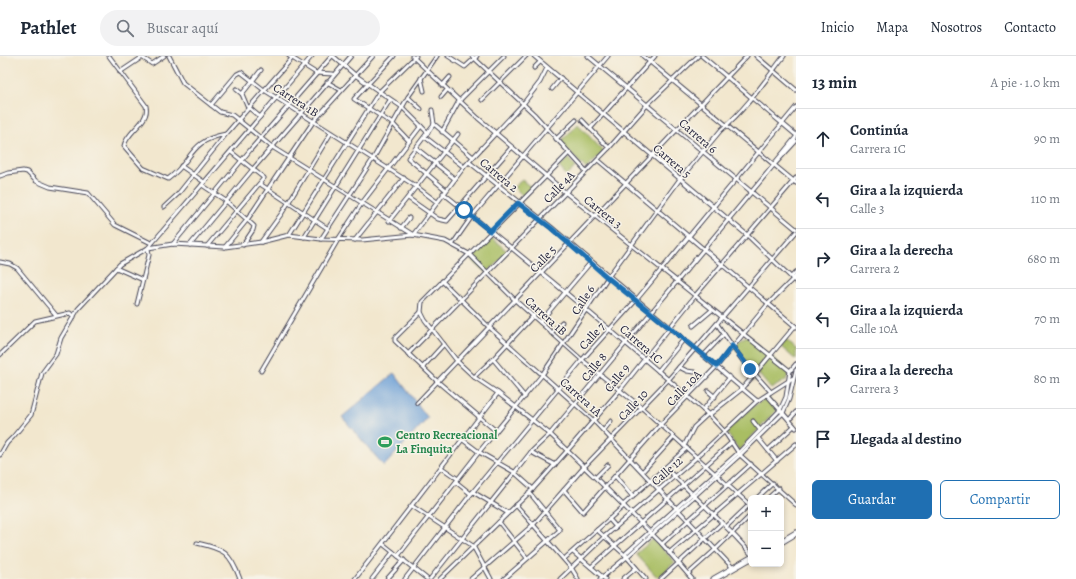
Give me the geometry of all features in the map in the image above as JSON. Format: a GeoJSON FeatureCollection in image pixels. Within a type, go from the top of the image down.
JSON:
{"type":"FeatureCollection","features":[{"type":"Feature","properties":{"kind":"highway"},"geometry":{"type":"LineString","coordinates":[[784,540],[795,535]]}},
{"type":"Feature","properties":{"kind":"highway"},"geometry":{"type":"LineString","coordinates":[[714,579],[748,560]]}},
{"type":"Feature","properties":{"kind":"street"},"geometry":{"type":"LineString","coordinates":[[109,56],[147,109],[143,119],[128,137],[124,146],[143,168],[158,176],[168,179],[200,143],[208,138],[226,134]]}},
{"type":"Feature","properties":{"kind":"street"},"geometry":{"type":"LineString","coordinates":[[120,72],[143,57],[152,64],[163,56]]}},
{"type":"Feature","properties":{"kind":"street"},"geometry":{"type":"LineString","coordinates":[[169,56],[183,83],[211,105]]}},
{"type":"Feature","properties":{"kind":"street"},"geometry":{"type":"LineString","coordinates":[[137,304],[149,255],[148,248],[150,243],[178,216],[203,184],[312,56]]}},
{"type":"Feature","properties":{"kind":"street"},"geometry":{"type":"LineString","coordinates":[[173,244],[288,106],[332,56],[355,75],[402,108],[428,133]]}},
{"type":"Feature","properties":{"kind":"street"},"geometry":{"type":"LineString","coordinates":[[190,245],[333,74],[351,56]]}},
{"type":"Feature","properties":{"kind":"street"},"geometry":{"type":"LineString","coordinates":[[226,247],[247,220],[313,122],[373,56]]}},
{"type":"Feature","properties":{"kind":"street"},"geometry":{"type":"LineString","coordinates":[[394,56],[354,99],[393,124],[409,141]]}},
{"type":"Feature","properties":{"kind":"street"},"geometry":{"type":"LineString","coordinates":[[321,239],[348,195],[373,159],[408,97],[437,56]]}},
{"type":"Feature","properties":{"kind":"street"},"geometry":{"type":"LineString","coordinates":[[448,56],[463,67],[475,57],[500,83],[539,119],[586,172]]}},
{"type":"Feature","properties":{"kind":"street"},"geometry":{"type":"LineString","coordinates":[[442,132],[459,101],[504,56]]}},
{"type":"Feature","properties":{"kind":"street"},"geometry":{"type":"LineString","coordinates":[[482,100],[526,56]]}},
{"type":"Feature","properties":{"kind":"street","name":"Carrera 5"},"geometry":{"type":"LineString","coordinates":[[534,56],[747,235],[793,279]]}},
{"type":"Feature","properties":{"kind":"street","name":"Carrera 6"},"geometry":{"type":"LineString","coordinates":[[588,56],[752,192],[796,231]]}},
{"type":"Feature","properties":{"kind":"street"},"geometry":{"type":"LineString","coordinates":[[451,244],[472,214],[608,56]]}},
{"type":"Feature","properties":{"kind":"street"},"geometry":{"type":"LineString","coordinates":[[643,56],[760,151],[774,165],[795,180]]}},
{"type":"Feature","properties":{"kind":"street"},"geometry":{"type":"LineString","coordinates":[[590,129],[655,56]]}},
{"type":"Feature","properties":{"kind":"street","name":"Calle 4A"},"geometry":{"type":"LineString","coordinates":[[408,354],[598,160],[648,105],[698,56]]}},
{"type":"Feature","properties":{"kind":"street"},"geometry":{"type":"LineString","coordinates":[[702,56],[751,99],[783,123],[796,136]]}},
{"type":"Feature","properties":{"kind":"street","name":"Calle 5"},"geometry":{"type":"LineString","coordinates":[[417,403],[541,274],[624,183],[747,56]]}},
{"type":"Feature","properties":{"kind":"street"},"geometry":{"type":"LineString","coordinates":[[756,56],[796,90]]}},
{"type":"Feature","properties":{"kind":"street","name":"Calle 6"},"geometry":{"type":"LineString","coordinates":[[398,556],[514,408],[525,398],[588,310],[608,278],[659,210],[680,179],[721,130],[728,125],[751,99],[784,56]]}},
{"type":"Feature","properties":{"kind":"street"},"geometry":{"type":"LineString","coordinates":[[164,207],[178,194],[291,57],[303,67],[316,73],[333,74]]}},
{"type":"Feature","properties":{"kind":"street"},"geometry":{"type":"LineString","coordinates":[[289,235],[379,92],[414,57]]}},
{"type":"Feature","properties":{"kind":"street","name":"Carrera 3"},"geometry":{"type":"LineString","coordinates":[[414,57],[442,86],[512,149],[722,318],[745,333],[790,371]]}},
{"type":"Feature","properties":{"kind":"street"},"geometry":{"type":"LineString","coordinates":[[534,68],[540,62]]}},
{"type":"Feature","properties":{"kind":"street"},"geometry":{"type":"LineString","coordinates":[[0,455],[7,442],[31,415],[42,373],[56,354],[61,338],[78,309],[116,268],[127,259],[148,248],[173,244],[226,247],[261,242],[289,235],[321,239],[338,238],[355,240],[412,235],[464,167],[523,104],[540,82],[548,68]]}},
{"type":"Feature","properties":{"kind":"street"},"geometry":{"type":"LineString","coordinates":[[242,94],[261,70]]}},
{"type":"Feature","properties":{"kind":"street","name":"Carrera 1B"},"geometry":{"type":"LineString","coordinates":[[437,202],[404,178],[288,106],[244,74],[239,72],[211,105],[220,112],[232,115],[272,147],[338,186],[348,195],[412,235],[445,241],[469,254],[551,333],[599,375],[642,408],[748,503]]}},
{"type":"Feature","properties":{"kind":"street"},"geometry":{"type":"LineString","coordinates":[[442,86],[450,77]]}},
{"type":"Feature","properties":{"kind":"street"},"geometry":{"type":"LineString","coordinates":[[421,78],[424,91]]}},
{"type":"Feature","properties":{"kind":"street"},"geometry":{"type":"LineString","coordinates":[[552,89],[560,78]]}},
{"type":"Feature","properties":{"kind":"street"},"geometry":{"type":"LineString","coordinates":[[327,82],[341,90]]}},
{"type":"Feature","properties":{"kind":"street"},"geometry":{"type":"LineString","coordinates":[[332,85],[336,96]]}},
{"type":"Feature","properties":{"kind":"street"},"geometry":{"type":"LineString","coordinates":[[236,89],[242,94],[249,108],[260,117]]}},
{"type":"Feature","properties":{"kind":"street"},"geometry":{"type":"LineString","coordinates":[[441,97],[447,90]]}},
{"type":"Feature","properties":{"kind":"street"},"geometry":{"type":"LineString","coordinates":[[408,97],[421,109]]}},
{"type":"Feature","properties":{"kind":"street"},"geometry":{"type":"LineString","coordinates":[[304,237],[338,186],[390,100]]}},
{"type":"Feature","properties":{"kind":"street","name":"Calle 7"},"geometry":{"type":"LineString","coordinates":[[405,579],[472,493],[582,360],[610,330],[662,269],[796,107]]}},
{"type":"Feature","properties":{"kind":"street"},"geometry":{"type":"LineString","coordinates":[[432,110],[434,124],[473,157]]}},
{"type":"Feature","properties":{"kind":"street"},"geometry":{"type":"LineString","coordinates":[[556,139],[576,120]]}},
{"type":"Feature","properties":{"kind":"street"},"geometry":{"type":"LineString","coordinates":[[582,120],[609,148]]}},
{"type":"Feature","properties":{"kind":"street"},"geometry":{"type":"LineString","coordinates":[[434,124],[409,157],[411,162],[446,190]]}},
{"type":"Feature","properties":{"kind":"street"},"geometry":{"type":"LineString","coordinates":[[261,372],[338,238],[362,203],[421,126]]}},
{"type":"Feature","properties":{"kind":"street"},"geometry":{"type":"LineString","coordinates":[[261,242],[331,133]]}},
{"type":"Feature","properties":{"kind":"street"},"geometry":{"type":"LineString","coordinates":[[390,221],[458,134]]}},
{"type":"Feature","properties":{"kind":"street","name":"Calle 8"},"geometry":{"type":"LineString","coordinates":[[428,579],[462,539],[514,472],[531,452],[550,434],[729,220],[796,136]]}},
{"type":"Feature","properties":{"kind":"street"},"geometry":{"type":"LineString","coordinates":[[425,137],[464,167]]}},
{"type":"Feature","properties":{"kind":"street","name":"Calle 8"},"geometry":{"type":"LineString","coordinates":[[774,165],[796,141]]}},
{"type":"Feature","properties":{"kind":"street"},"geometry":{"type":"LineString","coordinates":[[416,148],[455,179]]}},
{"type":"Feature","properties":{"kind":"street"},"geometry":{"type":"LineString","coordinates":[[408,198],[428,213],[445,221],[460,207],[512,149]]}},
{"type":"Feature","properties":{"kind":"street"},"geometry":{"type":"LineString","coordinates":[[207,246],[260,184],[263,177],[231,152]]}},
{"type":"Feature","properties":{"kind":"street"},"geometry":{"type":"LineString","coordinates":[[569,153],[490,231],[422,302],[421,312],[432,331],[457,361],[474,377],[498,393],[514,408],[550,434],[585,466],[662,544],[692,579]]}},
{"type":"Feature","properties":{"kind":"street"},"geometry":{"type":"LineString","coordinates":[[564,559],[666,468],[685,447],[694,427],[708,414],[743,388],[756,374],[755,371],[796,326],[598,160]]}},
{"type":"Feature","properties":{"kind":"street","name":"Carrera 2"},"geometry":{"type":"LineString","coordinates":[[469,162],[591,262],[608,278],[696,348],[757,401]]}},
{"type":"Feature","properties":{"kind":"street"},"geometry":{"type":"LineString","coordinates":[[181,166],[237,211],[254,227],[243,245]]}},
{"type":"Feature","properties":{"kind":"street"},"geometry":{"type":"LineString","coordinates":[[0,176],[8,173],[23,171],[27,172],[36,181],[50,187],[88,193],[115,225],[150,243]]}},
{"type":"Feature","properties":{"kind":"street"},"geometry":{"type":"LineString","coordinates":[[355,240],[378,213],[404,178]]}},
{"type":"Feature","properties":{"kind":"street","name":"Calle 9"},"geometry":{"type":"LineString","coordinates":[[440,579],[532,489],[568,451],[619,391],[695,296],[795,180]]}},
{"type":"Feature","properties":{"kind":"street"},"geometry":{"type":"LineString","coordinates":[[260,184],[327,228]]}},
{"type":"Feature","properties":{"kind":"street","name":"Carrera 1C"},"geometry":{"type":"LineString","coordinates":[[443,193],[464,210],[472,214],[541,274],[588,310],[708,414],[724,431],[740,454],[796,504]]}},
{"type":"Feature","properties":{"kind":"street"},"geometry":{"type":"LineString","coordinates":[[401,228],[409,218]]}},
{"type":"Feature","properties":{"kind":"street","name":"Calle 10"},"geometry":{"type":"LineString","coordinates":[[471,579],[534,524],[585,466],[612,440],[668,380],[796,231]]}},
{"type":"Feature","properties":{"kind":"street"},"geometry":{"type":"LineString","coordinates":[[0,262],[10,264],[17,268],[56,315]]}},
{"type":"Feature","properties":{"kind":"street"},"geometry":{"type":"LineString","coordinates":[[540,322],[591,262]]}},
{"type":"Feature","properties":{"kind":"street"},"geometry":{"type":"LineString","coordinates":[[116,268],[143,280]]}},
{"type":"Feature","properties":{"kind":"street","name":"Calle 10A"},"geometry":{"type":"LineString","coordinates":[[793,279],[796,272]]}},
{"type":"Feature","properties":{"kind":"street","name":"Calle 10A"},"geometry":{"type":"LineString","coordinates":[[564,490],[583,512],[632,459],[660,425],[717,366],[768,304],[796,276]]}},
{"type":"Feature","properties":{"kind":"street","name":"Carrera 1A"},"geometry":{"type":"LineString","coordinates":[[442,282],[460,301],[542,375],[576,403],[604,430],[733,568]]}},
{"type":"Feature","properties":{"kind":"street"},"geometry":{"type":"LineString","coordinates":[[0,355],[35,321],[70,313],[78,309]]}},
{"type":"Feature","properties":{"kind":"street"},"geometry":{"type":"LineString","coordinates":[[693,326],[712,310]]}},
{"type":"Feature","properties":{"kind":"street"},"geometry":{"type":"LineString","coordinates":[[421,312],[395,338],[395,341],[438,382],[496,431]]}},
{"type":"Feature","properties":{"kind":"street"},"geometry":{"type":"LineString","coordinates":[[70,313],[74,316]]}},
{"type":"Feature","properties":{"kind":"street"},"geometry":{"type":"LineString","coordinates":[[474,377],[534,315]]}},
{"type":"Feature","properties":{"kind":"street"},"geometry":{"type":"LineString","coordinates":[[551,333],[562,322]]}},
{"type":"Feature","properties":{"kind":"street"},"geometry":{"type":"LineString","coordinates":[[717,324],[732,346],[771,392]]}},
{"type":"Feature","properties":{"kind":"street"},"geometry":{"type":"LineString","coordinates":[[704,355],[724,334]]}},
{"type":"Feature","properties":{"kind":"street"},"geometry":{"type":"LineString","coordinates":[[658,371],[684,339]]}},
{"type":"Feature","properties":{"kind":"street"},"geometry":{"type":"LineString","coordinates":[[423,367],[444,344]]}},
{"type":"Feature","properties":{"kind":"street"},"geometry":{"type":"LineString","coordinates":[[493,359],[525,398]]}},
{"type":"Feature","properties":{"kind":"street"},"geometry":{"type":"LineString","coordinates":[[740,454],[760,430],[781,411],[786,397],[790,371],[796,364]]}},
{"type":"Feature","properties":{"kind":"street"},"geometry":{"type":"LineString","coordinates":[[679,367],[687,371],[694,372]]}},
{"type":"Feature","properties":{"kind":"street"},"geometry":{"type":"LineString","coordinates":[[573,552],[602,578],[650,533],[758,438],[781,411],[789,399],[796,370]]}},
{"type":"Feature","properties":{"kind":"street"},"geometry":{"type":"LineString","coordinates":[[703,410],[730,377]]}},
{"type":"Feature","properties":{"kind":"street","name":"Calle 12"},"geometry":{"type":"LineString","coordinates":[[560,579],[604,537],[697,457],[757,401],[793,378]]}},
{"type":"Feature","properties":{"kind":"street"},"geometry":{"type":"LineString","coordinates":[[708,391],[715,397]]}},
{"type":"Feature","properties":{"kind":"street"},"geometry":{"type":"LineString","coordinates":[[357,578],[498,393]]}},
{"type":"Feature","properties":{"kind":"street"},"geometry":{"type":"LineString","coordinates":[[767,395],[795,427],[768,450]]}},
{"type":"Feature","properties":{"kind":"street"},"geometry":{"type":"LineString","coordinates":[[789,420],[796,412]]}},
{"type":"Feature","properties":{"kind":"street"},"geometry":{"type":"LineString","coordinates":[[604,430],[611,421]]}},
{"type":"Feature","properties":{"kind":"street"},"geometry":{"type":"LineString","coordinates":[[753,421],[760,430]]}},
{"type":"Feature","properties":{"kind":"street"},"geometry":{"type":"LineString","coordinates":[[643,471],[674,437]]}},
{"type":"Feature","properties":{"kind":"street"},"geometry":{"type":"LineString","coordinates":[[758,438],[777,461]]}},
{"type":"Feature","properties":{"kind":"street"},"geometry":{"type":"LineString","coordinates":[[463,440],[479,452],[514,472],[532,489]]}},
{"type":"Feature","properties":{"kind":"street"},"geometry":{"type":"LineString","coordinates":[[591,567],[668,497],[732,442]]}},
{"type":"Feature","properties":{"kind":"street"},"geometry":{"type":"LineString","coordinates":[[669,553],[796,444]]}},
{"type":"Feature","properties":{"kind":"street"},"geometry":{"type":"LineString","coordinates":[[531,452],[555,465]]}},
{"type":"Feature","properties":{"kind":"street"},"geometry":{"type":"LineString","coordinates":[[662,544],[751,464]]}},
{"type":"Feature","properties":{"kind":"street"},"geometry":{"type":"LineString","coordinates":[[596,477],[608,465]]}},
{"type":"Feature","properties":{"kind":"street"},"geometry":{"type":"LineString","coordinates":[[442,468],[472,493],[508,513]]}},
{"type":"Feature","properties":{"kind":"street"},"geometry":{"type":"LineString","coordinates":[[666,468],[721,524],[733,532],[748,550]]}},
{"type":"Feature","properties":{"kind":"street"},"geometry":{"type":"LineString","coordinates":[[616,477],[633,497]]}},
{"type":"Feature","properties":{"kind":"street"},"geometry":{"type":"LineString","coordinates":[[759,495],[772,483]]}},
{"type":"Feature","properties":{"kind":"street"},"geometry":{"type":"LineString","coordinates":[[771,495],[778,488]]}},
{"type":"Feature","properties":{"kind":"street"},"geometry":{"type":"LineString","coordinates":[[504,579],[560,530],[529,492]]}},
{"type":"Feature","properties":{"kind":"street"},"geometry":{"type":"LineString","coordinates":[[516,505],[564,559],[578,579]]}},
{"type":"Feature","properties":{"kind":"street"},"geometry":{"type":"LineString","coordinates":[[412,506],[445,529],[474,546],[491,579]]}},
{"type":"Feature","properties":{"kind":"street"},"geometry":{"type":"LineString","coordinates":[[726,527],[748,507]]}},
{"type":"Feature","properties":{"kind":"street"},"geometry":{"type":"LineString","coordinates":[[688,574],[748,518]]}},
{"type":"Feature","properties":{"kind":"street"},"geometry":{"type":"LineString","coordinates":[[609,519],[616,527]]}},
{"type":"Feature","properties":{"kind":"street"},"geometry":{"type":"LineString","coordinates":[[499,522],[527,558]]}},
{"type":"Feature","properties":{"kind":"street"},"geometry":{"type":"LineString","coordinates":[[661,579],[721,524]]}},
{"type":"Feature","properties":{"kind":"street"},"geometry":{"type":"LineString","coordinates":[[597,530],[626,556],[643,578]]}},
{"type":"Feature","properties":{"kind":"street"},"geometry":{"type":"LineString","coordinates":[[197,543],[219,548],[226,553],[235,566],[240,579]]}},
{"type":"Feature","properties":{"kind":"street"},"geometry":{"type":"LineString","coordinates":[[383,544],[428,579]]}},
{"type":"Feature","properties":{"kind":"street"},"geometry":{"type":"LineString","coordinates":[[372,579],[393,552]]}},
{"type":"Feature","properties":{"kind":"street"},"geometry":{"type":"LineString","coordinates":[[387,579],[404,560]]}},
{"type":"Feature","properties":{"kind":"street"},"geometry":{"type":"LineString","coordinates":[[623,579],[636,568]]}},
{"type":"Feature","properties":{"kind":"green space"},"geometry":{"type":"Polygon","coordinates":[[[578,124],[604,152],[586,169],[560,142],[578,124]]]}},
{"type":"Feature","properties":{"kind":"green space"},"geometry":{"type":"Polygon","coordinates":[[[568,158],[575,167],[567,176],[559,167],[568,158]]]}},
{"type":"Feature","properties":{"kind":"green space"},"geometry":{"type":"Polygon","coordinates":[[[522,180],[532,188],[524,197],[514,187],[522,180]]]}},
{"type":"Feature","properties":{"kind":"green space"},"geometry":{"type":"Polygon","coordinates":[[[491,237],[508,252],[487,273],[470,259],[491,237]]]}},
{"type":"Feature","properties":{"kind":"green space"},"geometry":{"type":"Polygon","coordinates":[[[746,336],[770,355],[755,371],[733,346],[746,336]]]}},
{"type":"Feature","properties":{"kind":"green space"},"geometry":{"type":"Polygon","coordinates":[[[786,340],[796,349],[796,360],[781,347],[786,340]]]}},
{"type":"Feature","properties":{"kind":"green space"},"geometry":{"type":"Polygon","coordinates":[[[771,356],[789,372],[786,380],[771,389],[756,371],[771,356]]]}},
{"type":"Feature","properties":{"kind":"green space"},"geometry":{"type":"Polygon","coordinates":[[[768,397],[777,410],[739,450],[726,432],[752,407],[768,397]]]}},
{"type":"Feature","properties":{"kind":"green space"},"geometry":{"type":"Polygon","coordinates":[[[653,539],[675,562],[658,578],[636,554],[653,539]]]}},
{"type":"Feature","properties":{"kind":"water","name":"Centro Recreacional La Finquita"},"geometry":{"type":"Polygon","coordinates":[[[394,373],[428,418],[384,466],[342,417],[394,373]]]}},
{"type":"Feature","properties":{"kind":"place","name":"Centro Recreacional La Finquita"},"geometry":{"type":"Point","coordinates":[385,442]}},
{"type":"Feature","properties":{"kind":"route"},"geometry":{"type":"LineString","coordinates":[[464,210],[490,231],[518,203],[551,228],[608,278],[636,299],[717,366],[732,346],[750,369]]}}]}
